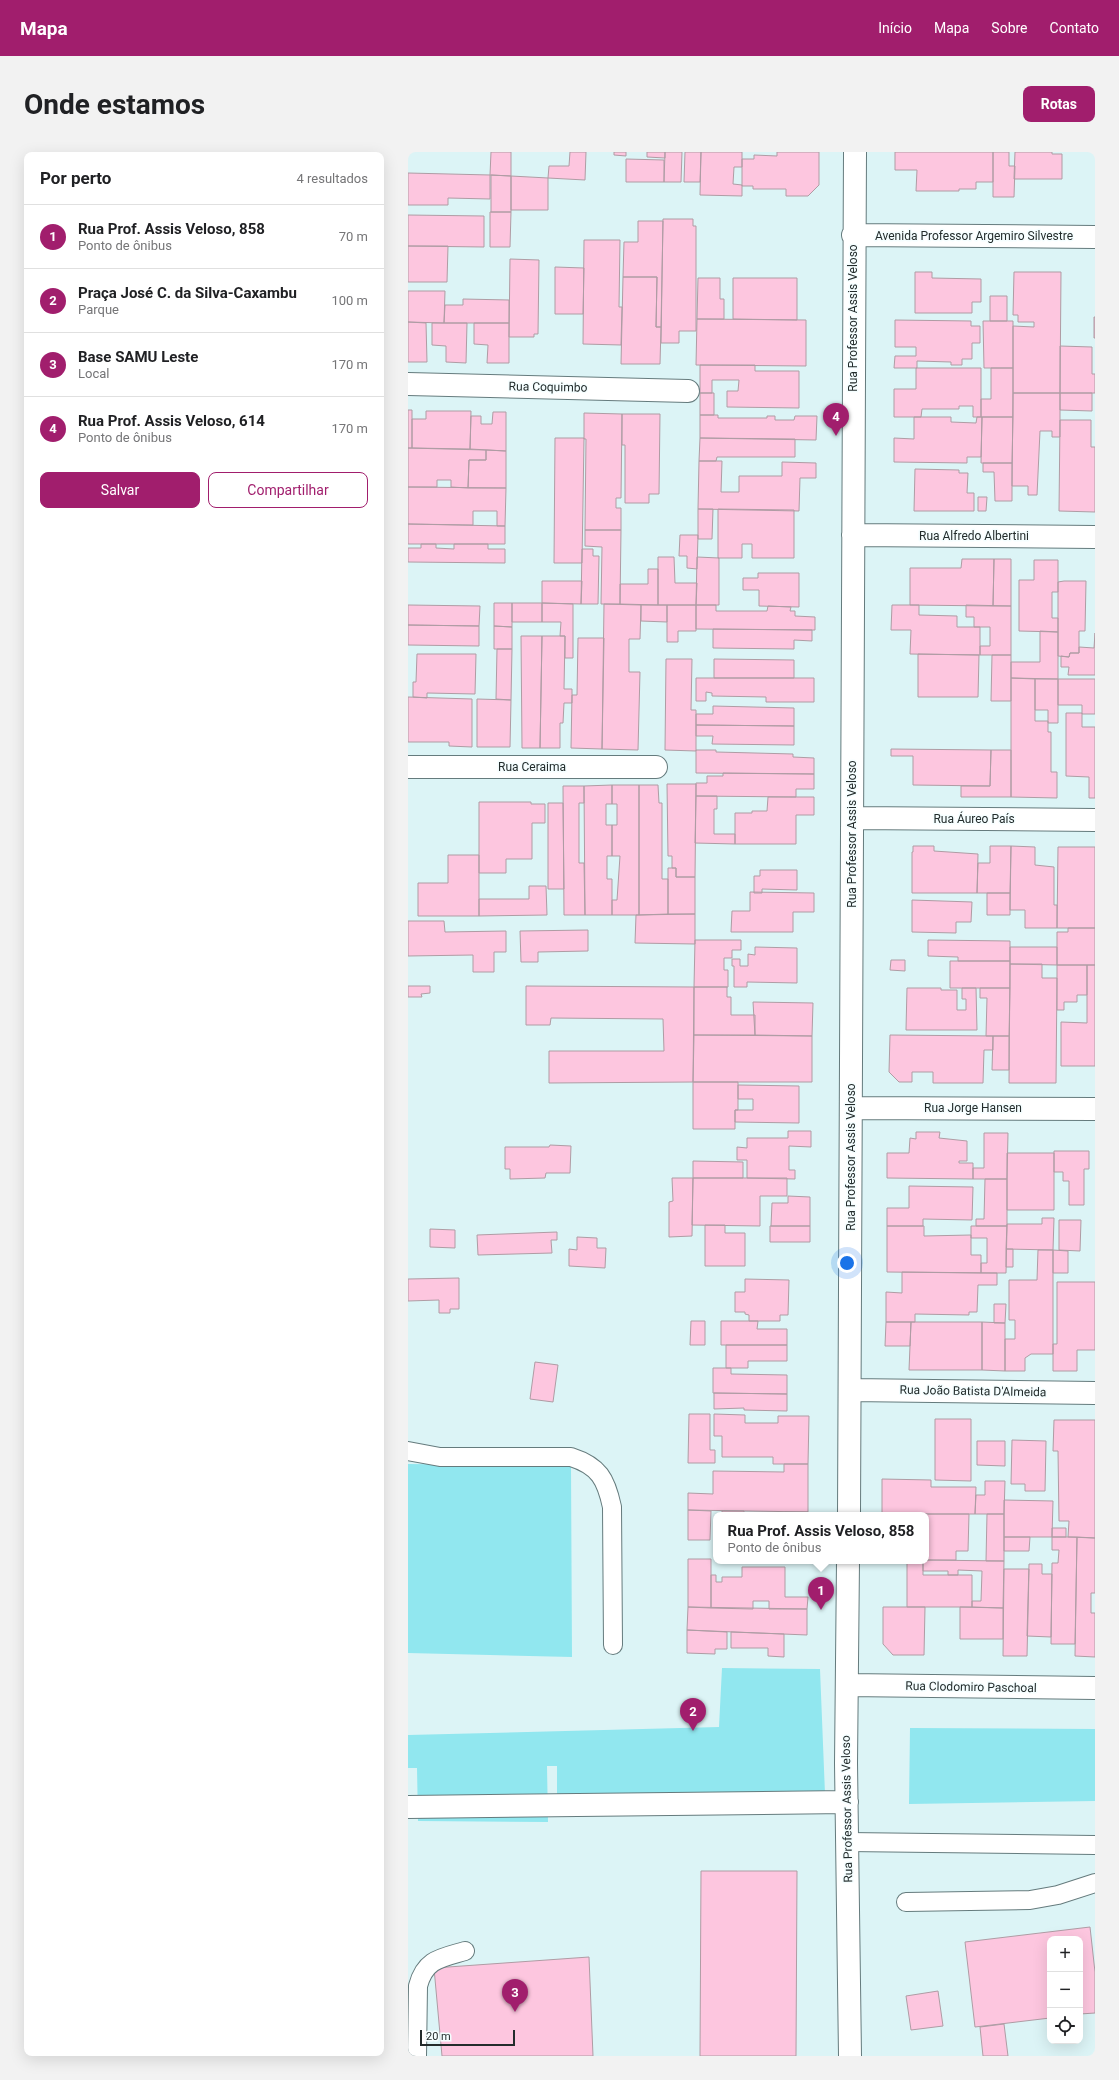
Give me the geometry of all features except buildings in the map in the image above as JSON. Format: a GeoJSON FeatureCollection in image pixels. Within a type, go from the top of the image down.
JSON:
{"type":"FeatureCollection","features":[{"type":"Feature","properties":{"kind":"street","name":"Rua Professor Assis Veloso"},"geometry":{"type":"LineString","coordinates":[[849,1512],[855,152]]}},
{"type":"Feature","properties":{"kind":"street","name":"Avenida Professor Argemiro Silvestre"},"geometry":{"type":"LineString","coordinates":[[854,235],[1095,237]]}},
{"type":"Feature","properties":{"kind":"street","name":"Rua Coquimbo"},"geometry":{"type":"LineString","coordinates":[[408,384],[688,391]]}},
{"type":"Feature","properties":{"kind":"street","name":"Rua Alfredo Albertini"},"geometry":{"type":"LineString","coordinates":[[854,535],[1095,537]]}},
{"type":"Feature","properties":{"kind":"street","name":"Rua Ceraima"},"geometry":{"type":"LineString","coordinates":[[408,767],[656,767]]}},
{"type":"Feature","properties":{"kind":"street","name":"Rua Áureo País"},"geometry":{"type":"LineString","coordinates":[[852,818],[1095,820]]}},
{"type":"Feature","properties":{"kind":"street","name":"Rua Jorge Hansen"},"geometry":{"type":"LineString","coordinates":[[851,1108],[1095,1109]]}},
{"type":"Feature","properties":{"kind":"street","name":"Rua João Batista D'Almeida"},"geometry":{"type":"LineString","coordinates":[[850,1390],[1095,1393]]}},
{"type":"Feature","properties":{"kind":"street","name":"Rua Professor Assis Veloso"},"geometry":{"type":"LineString","coordinates":[[848,1564],[847,1842],[850,2056]]}},
{"type":"Feature","properties":{"kind":"street","name":"Rua Clodomiro Paschoal"},"geometry":{"type":"LineString","coordinates":[[847,1685],[1095,1688]]}},
{"type":"Feature","properties":{"kind":"street"},"geometry":{"type":"LineString","coordinates":[[408,1807],[847,1802]]}},
{"type":"Feature","properties":{"kind":"lane"},"geometry":{"type":"LineString","coordinates":[[408,1451],[440,1457],[571,1457],[586,1462],[600,1474],[608,1490],[612,1507],[613,1645]]}},
{"type":"Feature","properties":{"kind":"lane"},"geometry":{"type":"LineString","coordinates":[[847,1842],[1095,1845]]}},
{"type":"Feature","properties":{"kind":"lane"},"geometry":{"type":"LineString","coordinates":[[906,1902],[1030,1900],[1058,1895],[1095,1883]]}},
{"type":"Feature","properties":{"kind":"lane"},"geometry":{"type":"LineString","coordinates":[[408,2056],[417,2056],[418,1986],[421,1975],[427,1965],[438,1959],[465,1951]]}},
{"type":"Feature","properties":{"kind":"shaded area"},"geometry":{"type":"Polygon","coordinates":[[[408,1464],[571,1466],[572,1657],[408,1653],[408,1464]]]}},
{"type":"Feature","properties":{"kind":"shaded area"},"geometry":{"type":"Polygon","coordinates":[[[722,1668],[820,1669],[825,1794],[557,1802],[557,1766],[547,1766],[548,1822],[418,1821],[417,1768],[408,1768],[408,1735],[719,1727],[722,1668]]]}},
{"type":"Feature","properties":{"kind":"shaded area"},"geometry":{"type":"Polygon","coordinates":[[[910,1728],[1095,1729],[1095,1801],[909,1804],[910,1728]]]}},
{"type":"Feature","properties":{"kind":"place","name":"Rua Prof. Assis Veloso, 614"},"geometry":{"type":"Point","coordinates":[836,436]}},
{"type":"Feature","properties":{"kind":"place","name":"Rua Prof. Assis Veloso, 858"},"geometry":{"type":"Point","coordinates":[821,1610]}},
{"type":"Feature","properties":{"kind":"place","name":"Praça José C. da Silva-Caxambu"},"geometry":{"type":"Point","coordinates":[693,1731]}},
{"type":"Feature","properties":{"kind":"place","name":"Base SAMU Leste"},"geometry":{"type":"Point","coordinates":[515,2012]}}]}
